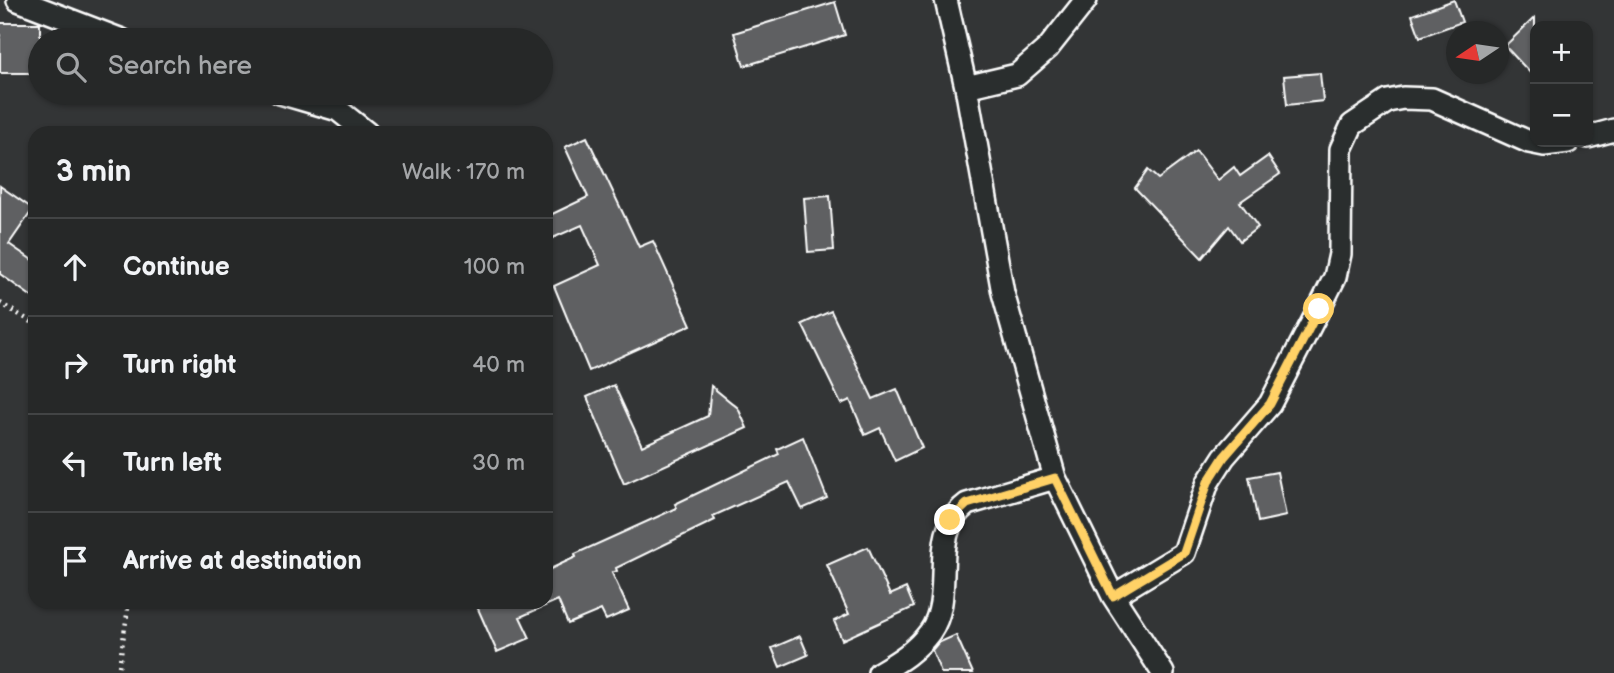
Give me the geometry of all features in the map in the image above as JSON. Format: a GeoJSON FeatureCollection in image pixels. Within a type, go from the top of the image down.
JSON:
{"type":"FeatureCollection","features":[{"type":"Feature","properties":{"kind":"street"},"geometry":{"type":"LineString","coordinates":[[18,0],[91,28]]}},
{"type":"Feature","properties":{"kind":"street"},"geometry":{"type":"LineString","coordinates":[[946,0],[966,87],[1003,293],[1055,478],[1113,596],[1163,673]]}},
{"type":"Feature","properties":{"kind":"street"},"geometry":{"type":"LineString","coordinates":[[966,87],[1017,75],[1048,48],[1086,0]]}},
{"type":"Feature","properties":{"kind":"street"},"geometry":{"type":"LineString","coordinates":[[1113,596],[1184,553],[1208,482],[1224,457],[1270,404],[1319,309],[1335,277],[1340,254],[1340,149],[1352,125],[1388,101],[1403,98],[1432,99],[1530,142]]}},
{"type":"Feature","properties":{"kind":"street"},"geometry":{"type":"LineString","coordinates":[[321,105],[338,110],[358,126]]}},
{"type":"Feature","properties":{"kind":"street"},"geometry":{"type":"LineString","coordinates":[[1593,136],[1614,130]]}},
{"type":"Feature","properties":{"kind":"street"},"geometry":{"type":"LineString","coordinates":[[879,673],[909,656],[932,630],[939,606],[946,533],[957,511],[967,504],[1055,478]]}},
{"type":"Feature","properties":{"kind":"path"},"geometry":{"type":"LineString","coordinates":[[0,303],[28,320]]}},
{"type":"Feature","properties":{"kind":"path"},"geometry":{"type":"LineString","coordinates":[[118,673],[128,609]]}},
{"type":"Feature","properties":{"kind":"building"},"geometry":{"type":"Polygon","coordinates":[[[1454,0],[1462,21],[1446,21],[1446,28],[1420,37],[1412,15],[1454,0]]]}},
{"type":"Feature","properties":{"kind":"building"},"geometry":{"type":"Polygon","coordinates":[[[835,2],[845,35],[744,66],[734,33],[835,2]]]}},
{"type":"Feature","properties":{"kind":"building"},"geometry":{"type":"Polygon","coordinates":[[[1530,22],[1530,73],[1509,50],[1509,42],[1530,22]]]}},
{"type":"Feature","properties":{"kind":"building"},"geometry":{"type":"Polygon","coordinates":[[[0,23],[40,23],[40,28],[28,28],[28,73],[0,73],[0,23]]]}},
{"type":"Feature","properties":{"kind":"building"},"geometry":{"type":"Polygon","coordinates":[[[1320,73],[1323,101],[1287,105],[1284,76],[1320,73]]]}},
{"type":"Feature","properties":{"kind":"building"},"geometry":{"type":"Polygon","coordinates":[[[587,137],[639,247],[653,241],[691,325],[589,371],[554,286],[600,265],[582,225],[553,238],[553,214],[588,197],[565,147],[587,137]]]}},
{"type":"Feature","properties":{"kind":"building"},"geometry":{"type":"Polygon","coordinates":[[[1196,151],[1218,180],[1234,167],[1240,176],[1268,156],[1280,174],[1240,202],[1258,227],[1240,241],[1229,226],[1202,258],[1135,188],[1148,170],[1158,179],[1196,151]]]}},
{"type":"Feature","properties":{"kind":"building"},"geometry":{"type":"Polygon","coordinates":[[[0,186],[28,206],[28,216],[9,244],[28,257],[28,294],[0,274],[0,186]]]}},
{"type":"Feature","properties":{"kind":"building"},"geometry":{"type":"Polygon","coordinates":[[[830,196],[834,250],[808,252],[804,198],[830,196]]]}},
{"type":"Feature","properties":{"kind":"building"},"geometry":{"type":"Polygon","coordinates":[[[831,311],[873,399],[897,389],[922,448],[895,461],[880,428],[865,435],[850,400],[841,404],[802,324],[831,311]]]}},
{"type":"Feature","properties":{"kind":"building"},"geometry":{"type":"Polygon","coordinates":[[[614,385],[642,446],[708,416],[711,386],[738,408],[747,428],[624,484],[587,397],[614,385]]]}},
{"type":"Feature","properties":{"kind":"building"},"geometry":{"type":"Polygon","coordinates":[[[803,437],[827,498],[802,509],[789,482],[713,516],[715,520],[616,568],[617,571],[612,573],[629,610],[606,620],[601,610],[568,624],[558,600],[553,602],[553,568],[576,557],[575,554],[677,508],[675,504],[779,454],[777,449],[803,437]]]}},
{"type":"Feature","properties":{"kind":"building"},"geometry":{"type":"Polygon","coordinates":[[[1277,472],[1286,516],[1258,522],[1249,477],[1277,472]]]}},
{"type":"Feature","properties":{"kind":"building"},"geometry":{"type":"Polygon","coordinates":[[[868,547],[890,595],[906,588],[914,607],[842,640],[834,621],[849,614],[827,565],[868,547]]]}},
{"type":"Feature","properties":{"kind":"building"},"geometry":{"type":"Polygon","coordinates":[[[478,609],[538,609],[520,617],[530,638],[497,652],[478,609]]]}},
{"type":"Feature","properties":{"kind":"building"},"geometry":{"type":"Polygon","coordinates":[[[956,635],[973,673],[941,673],[932,650],[938,643],[956,635]]]}},
{"type":"Feature","properties":{"kind":"building"},"geometry":{"type":"Polygon","coordinates":[[[800,636],[808,655],[780,667],[772,648],[800,636]]]}},
{"type":"Feature","properties":{"kind":"route"},"geometry":{"type":"LineString","coordinates":[[950,520],[967,504],[1055,478],[1113,596],[1184,553],[1203,491],[1224,457],[1270,404],[1319,309]]}}]}
